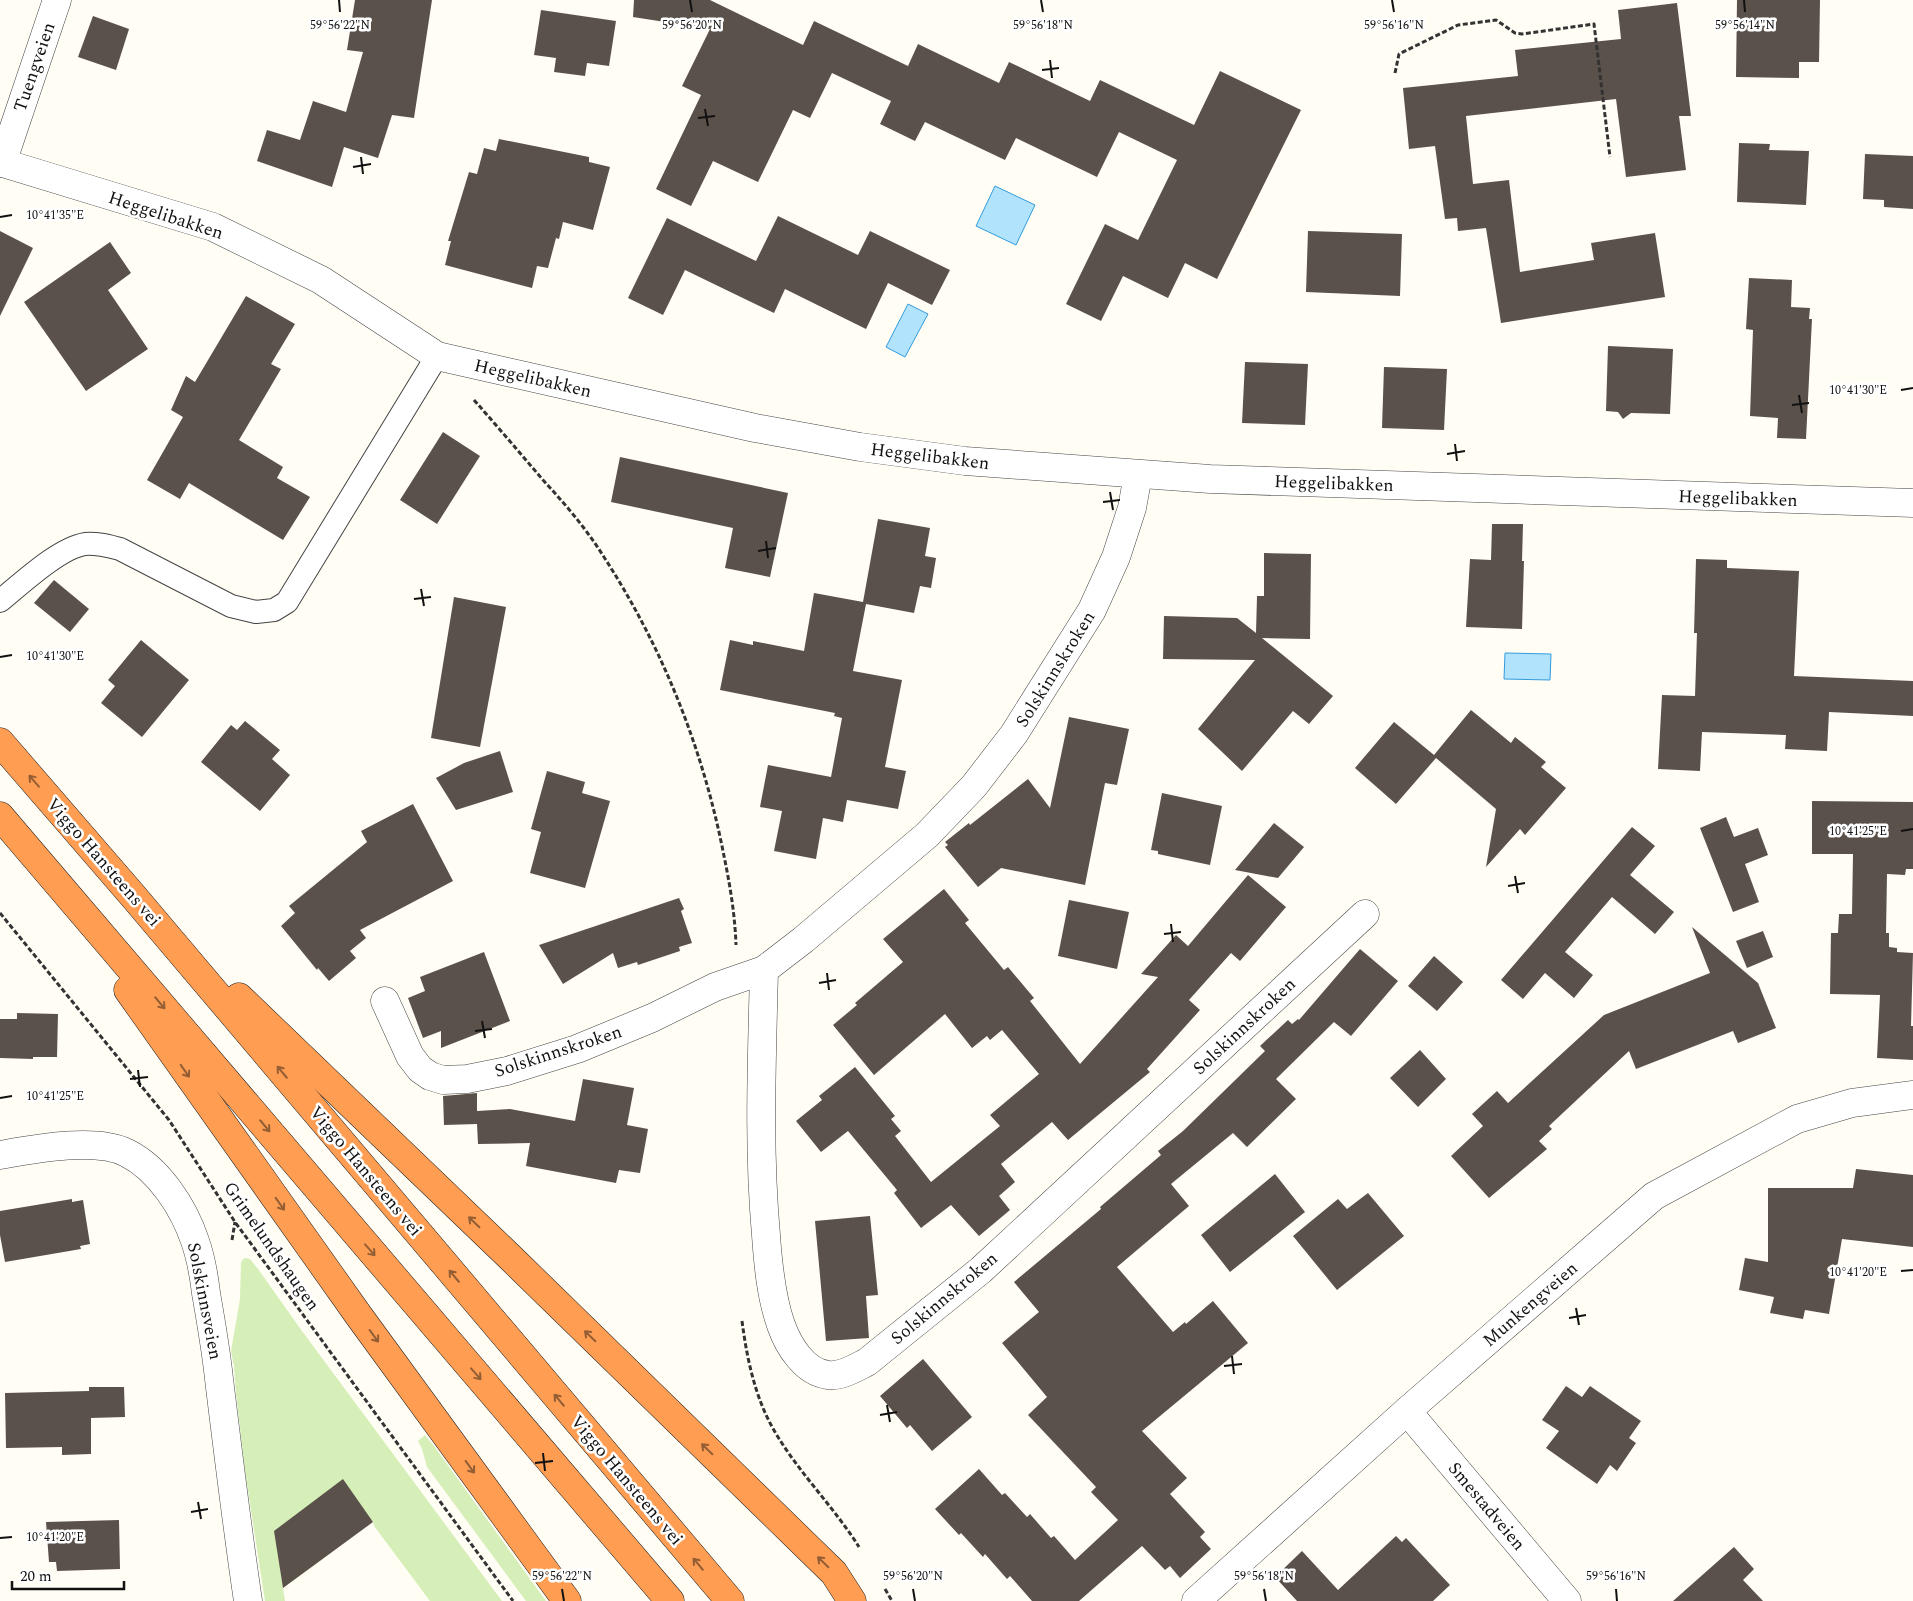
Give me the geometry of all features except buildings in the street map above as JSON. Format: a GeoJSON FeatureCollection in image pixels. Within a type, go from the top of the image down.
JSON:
{"type":"FeatureCollection","features":[{"type":"Feature","properties":{"kind":"highway","name":"Viggo Hansteens vei"},"geometry":{"type":"LineString","coordinates":[[0,742],[134,897],[730,1601]]}},
{"type":"Feature","properties":{"kind":"highway"},"geometry":{"type":"LineString","coordinates":[[0,816],[670,1601]]}},
{"type":"Feature","properties":{"kind":"highway"},"geometry":{"type":"LineString","coordinates":[[25,846],[360,1316],[568,1601]]}},
{"type":"Feature","properties":{"kind":"highway"},"geometry":{"type":"LineString","coordinates":[[134,897],[410,1161],[834,1573],[852,1601]]}},
{"type":"Feature","properties":{"kind":"street","name":"Tuengveien"},"geometry":{"type":"LineString","coordinates":[[1,162],[57,0]]}},
{"type":"Feature","properties":{"kind":"street","name":"Heggelibakken"},"geometry":{"type":"LineString","coordinates":[[1,162],[213,227],[322,280],[437,356],[755,428],[860,447],[965,461],[1138,475],[1498,490],[1913,503]]}},
{"type":"Feature","properties":{"kind":"street","name":"Solskinnskroken"},"geometry":{"type":"LineString","coordinates":[[385,1001],[410,1056],[420,1069],[430,1076],[443,1080],[467,1079],[507,1071],[577,1049],[652,1018],[715,987],[764,970],[803,940],[927,835],[974,786],[1014,734],[1092,610],[1116,557],[1132,508],[1138,475]]}},
{"type":"Feature","properties":{"kind":"street","name":"Solskinnskroken"},"geometry":{"type":"LineString","coordinates":[[764,970],[761,1105],[763,1207],[774,1297],[780,1324],[789,1343],[801,1360],[815,1370],[828,1375],[853,1370],[867,1362],[981,1270],[1365,914]]}},
{"type":"Feature","properties":{"kind":"street","name":"Munkengveien"},"geometry":{"type":"LineString","coordinates":[[1196,1601],[1407,1411],[1654,1196],[1797,1119],[1852,1103],[1913,1095]]}},
{"type":"Feature","properties":{"kind":"street","name":"Solskinnsveien"},"geometry":{"type":"LineString","coordinates":[[0,1155],[60,1147],[92,1145],[110,1147],[127,1153],[147,1167],[167,1188],[184,1217],[195,1241],[213,1332],[248,1601]]}},
{"type":"Feature","properties":{"kind":"street","name":"Smestadveien"},"geometry":{"type":"LineString","coordinates":[[1407,1411],[1567,1601]]}},
{"type":"Feature","properties":{"kind":"lane"},"geometry":{"type":"LineString","coordinates":[[0,600],[54,558],[71,548],[84,544],[100,544],[128,553],[231,606],[256,612],[280,608],[287,602],[437,356]]}},
{"type":"Feature","properties":{"kind":"path"},"geometry":{"type":"LineString","coordinates":[[1395,73],[1399,54],[1458,25],[1496,20],[1515,33],[1522,34],[1594,24],[1610,157]]}},
{"type":"Feature","properties":{"kind":"path","name":"Grimelundshaugen"},"geometry":{"type":"LineString","coordinates":[[0,913],[169,1120],[235,1222],[513,1601]]}},
{"type":"Feature","properties":{"kind":"green space"},"geometry":{"type":"Polygon","coordinates":[[[246,1258],[250,1259],[258,1269],[502,1601],[430,1601],[374,1526],[373,1521],[283,1588],[285,1601],[265,1601],[245,1471],[231,1351],[240,1299],[241,1263],[246,1258]]]}},
{"type":"Feature","properties":{"kind":"green space"},"geometry":{"type":"Polygon","coordinates":[[[425,1435],[546,1601],[526,1601],[427,1467],[418,1441],[425,1435]]]}},
{"type":"Feature","properties":{"kind":"water"},"geometry":{"type":"Polygon","coordinates":[[[995,186],[1035,205],[1016,245],[976,226],[995,186]]]}},
{"type":"Feature","properties":{"kind":"water"},"geometry":{"type":"Polygon","coordinates":[[[908,304],[928,314],[905,357],[886,347],[908,304]]]}},
{"type":"Feature","properties":{"kind":"water"},"geometry":{"type":"Polygon","coordinates":[[[1505,653],[1551,654],[1550,680],[1504,679],[1505,653]]]}}]}
